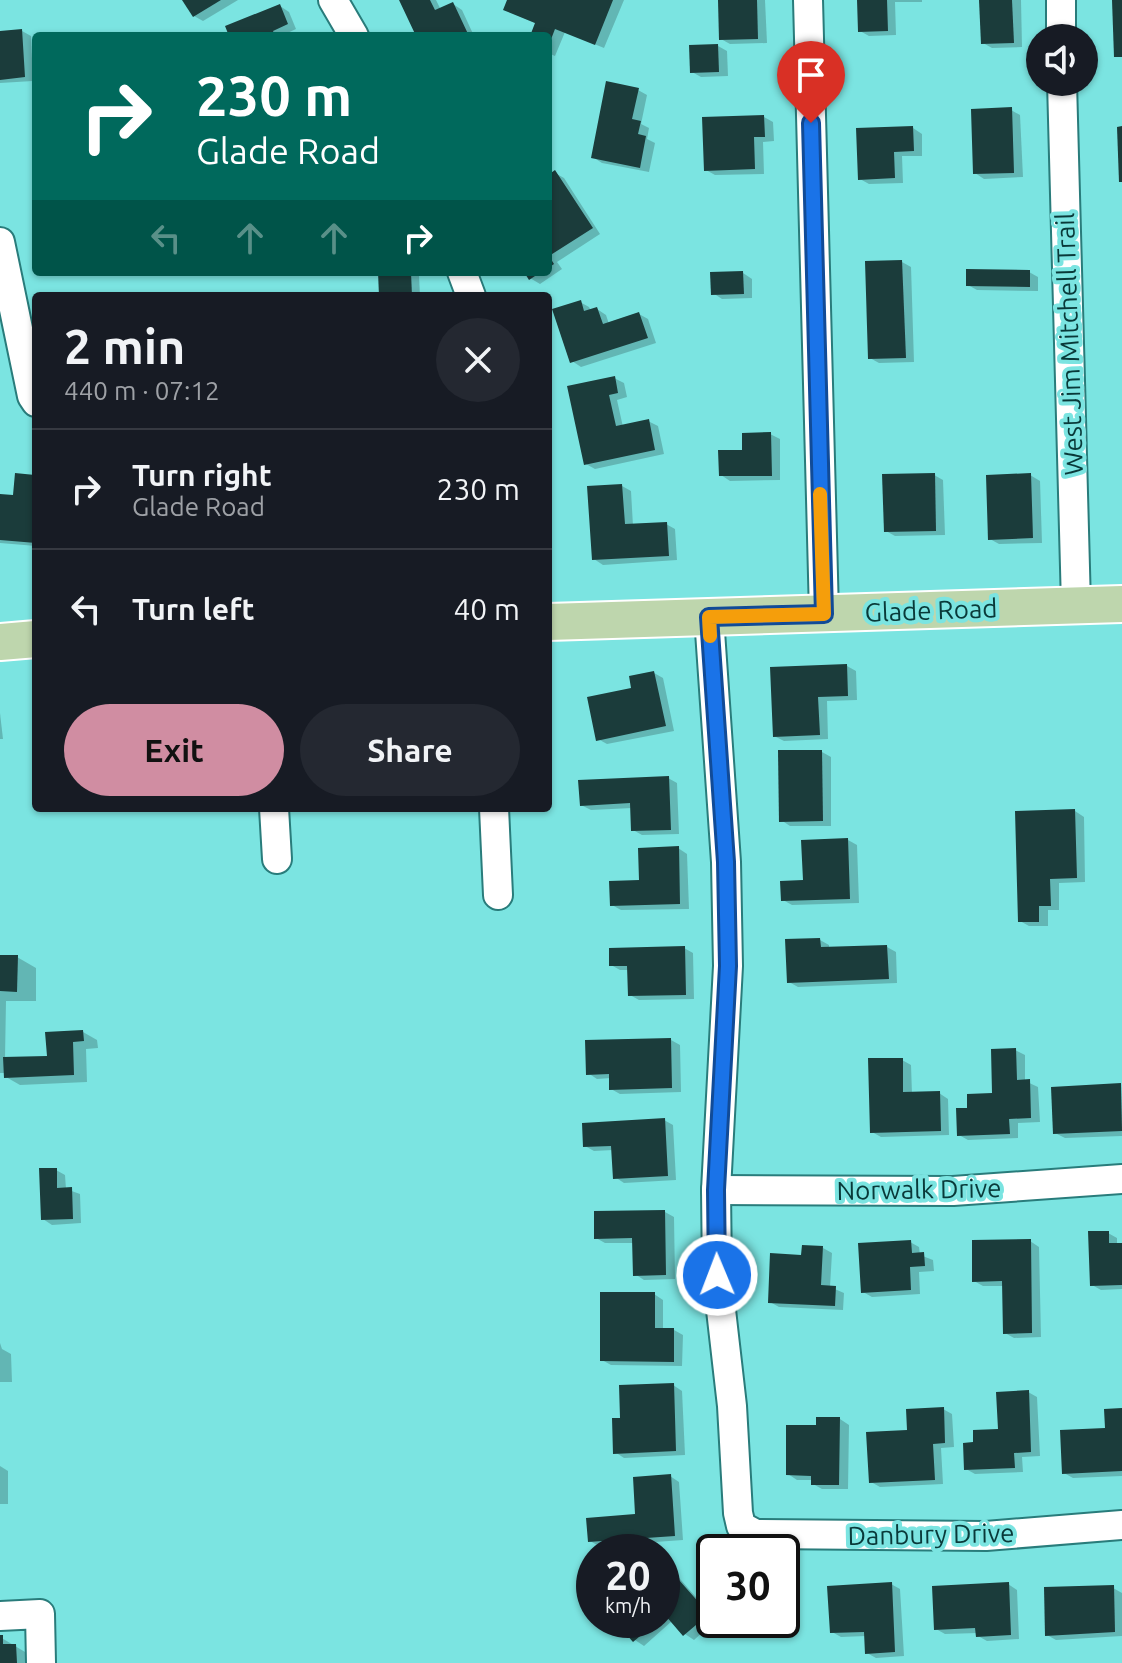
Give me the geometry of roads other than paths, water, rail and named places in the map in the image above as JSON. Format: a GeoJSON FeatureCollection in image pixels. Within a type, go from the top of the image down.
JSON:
{"type":"FeatureCollection","features":[{"type":"Feature","properties":{"kind":"main road","name":"Glade Road"},"geometry":{"type":"LineString","coordinates":[[552,622],[1122,604]]}},
{"type":"Feature","properties":{"kind":"main road"},"geometry":{"type":"LineString","coordinates":[[0,642],[32,639]]}},
{"type":"Feature","properties":{"kind":"street"},"geometry":{"type":"LineString","coordinates":[[333,0],[352,32]]}},
{"type":"Feature","properties":{"kind":"street"},"geometry":{"type":"LineString","coordinates":[[808,0],[824,614]]}},
{"type":"Feature","properties":{"kind":"street"},"geometry":{"type":"LineString","coordinates":[[1061,0],[1061,24]]}},
{"type":"Feature","properties":{"kind":"street","name":"West Jim Mitchell Trail"},"geometry":{"type":"LineString","coordinates":[[1062,96],[1076,605]]}},
{"type":"Feature","properties":{"kind":"street"},"geometry":{"type":"LineString","coordinates":[[0,242],[32,396]]}},
{"type":"Feature","properties":{"kind":"street"},"geometry":{"type":"LineString","coordinates":[[709,617],[726,862],[728,966],[716,1190]]}},
{"type":"Feature","properties":{"kind":"street"},"geometry":{"type":"LineString","coordinates":[[274,812],[277,859]]}},
{"type":"Feature","properties":{"kind":"street"},"geometry":{"type":"LineString","coordinates":[[494,812],[498,895]]}},
{"type":"Feature","properties":{"kind":"street","name":"Norwalk Drive"},"geometry":{"type":"LineString","coordinates":[[716,1190],[953,1191],[1122,1179]]}},
{"type":"Feature","properties":{"kind":"street","name":"Danbury Drive"},"geometry":{"type":"LineString","coordinates":[[716,1190],[717,1275],[732,1406],[741,1526],[756,1534],[986,1536],[1122,1525]]}},
{"type":"Feature","properties":{"kind":"street"},"geometry":{"type":"LineString","coordinates":[[0,1616],[40,1614],[41,1663]]}}]}
